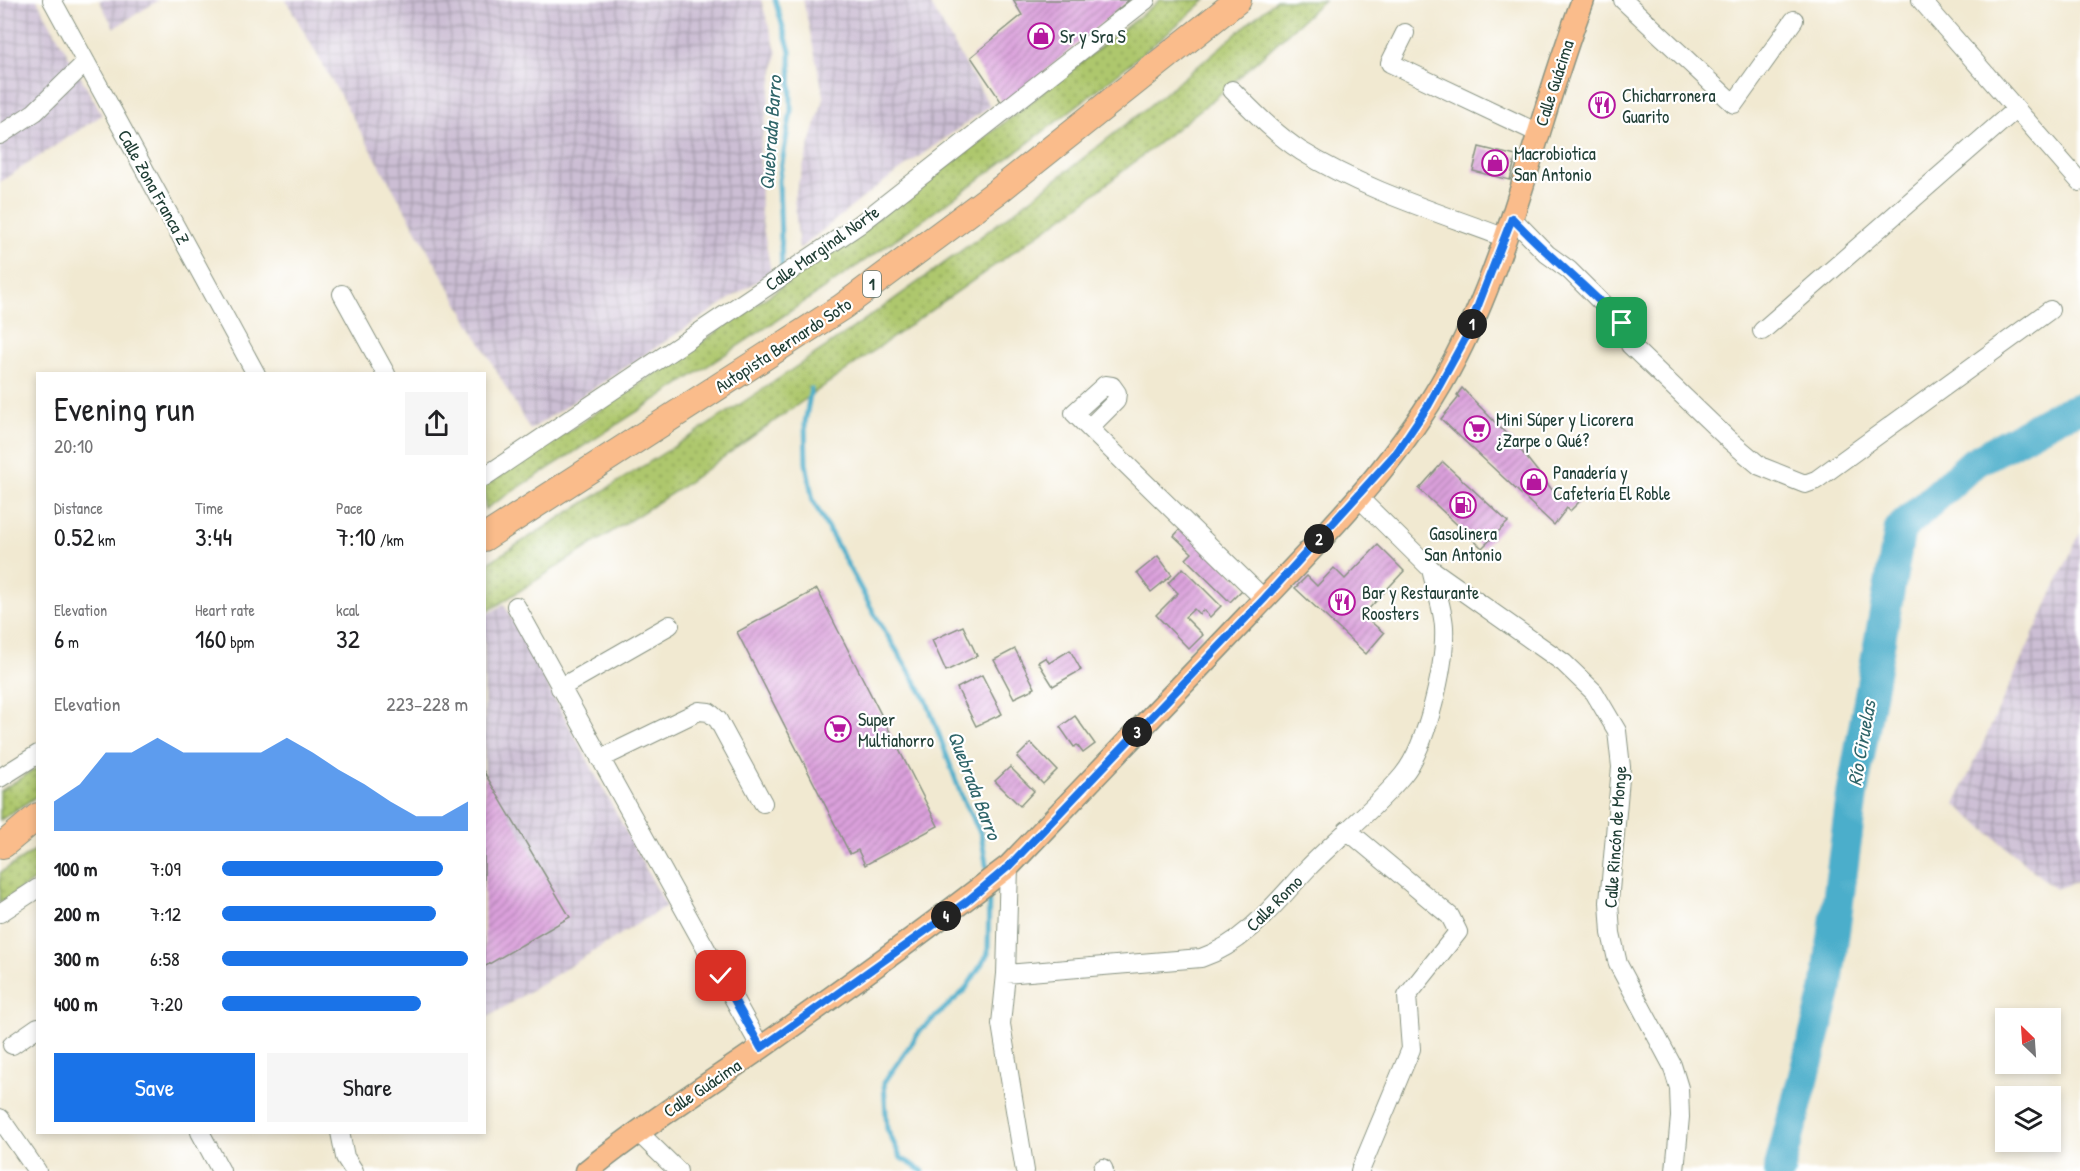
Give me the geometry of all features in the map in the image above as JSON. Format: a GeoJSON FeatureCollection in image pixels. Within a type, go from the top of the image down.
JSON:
{"type":"FeatureCollection","features":[{"type":"Feature","properties":{"kind":"highway","name":"Autopista Bernardo Soto"},"geometry":{"type":"LineString","coordinates":[[486,537],[842,307],[997,192],[1238,0]]}},
{"type":"Feature","properties":{"kind":"highway"},"geometry":{"type":"LineString","coordinates":[[2,846],[36,818]]}},
{"type":"Feature","properties":{"kind":"highway"},"geometry":{"type":"LineString","coordinates":[[2,846],[36,825]]}},
{"type":"Feature","properties":{"kind":"main road","name":"Calle Guácima"},"geometry":{"type":"LineString","coordinates":[[587,1171],[637,1131],[761,1048],[966,902],[1004,870],[1264,599],[1397,452],[1448,371],[1466,336],[1512,220],[1538,133],[1583,0]]}},
{"type":"Feature","properties":{"kind":"street","name":"Calle Zona Franca Z"},"geometry":{"type":"LineString","coordinates":[[52,0],[255,372]]}},
{"type":"Feature","properties":{"kind":"street","name":"Calle Marginal Norte"},"geometry":{"type":"LineString","coordinates":[[486,476],[860,224],[1146,0]]}},
{"type":"Feature","properties":{"kind":"street"},"geometry":{"type":"LineString","coordinates":[[1623,0],[1734,104],[1794,20]]}},
{"type":"Feature","properties":{"kind":"street"},"geometry":{"type":"LineString","coordinates":[[1921,0],[2080,182]]}},
{"type":"Feature","properties":{"kind":"street"},"geometry":{"type":"LineString","coordinates":[[1405,33],[1390,63],[1538,133]]}},
{"type":"Feature","properties":{"kind":"street"},"geometry":{"type":"LineString","coordinates":[[2,128],[35,112],[86,62]]}},
{"type":"Feature","properties":{"kind":"street"},"geometry":{"type":"LineString","coordinates":[[1232,90],[1268,126],[1300,151],[1366,185],[1512,220],[1554,246],[1569,270],[1622,323],[1630,345],[1728,439],[1760,466],[1805,484],[1816,480],[2050,310]]}},
{"type":"Feature","properties":{"kind":"street"},"geometry":{"type":"LineString","coordinates":[[1762,331],[2016,109]]}},
{"type":"Feature","properties":{"kind":"street"},"geometry":{"type":"LineString","coordinates":[[342,294],[385,372]]}},
{"type":"Feature","properties":{"kind":"street"},"geometry":{"type":"LineString","coordinates":[[1089,428],[1264,599]]}},
{"type":"Feature","properties":{"kind":"street","name":"Calle Rincón de Monge"},"geometry":{"type":"LineString","coordinates":[[1358,497],[1431,569],[1564,663],[1594,692],[1617,731],[1622,767],[1609,902],[1611,933],[1618,964],[1672,1065],[1679,1088],[1680,1117],[1675,1171]]}},
{"type":"Feature","properties":{"kind":"street","name":"Calle Romo"},"geometry":{"type":"LineString","coordinates":[[1006,974],[1202,958],[1222,951],[1268,911],[1405,774],[1426,724],[1438,687],[1444,627],[1431,569]]}},
{"type":"Feature","properties":{"kind":"street"},"geometry":{"type":"LineString","coordinates":[[516,606],[761,1048]]}},
{"type":"Feature","properties":{"kind":"street"},"geometry":{"type":"LineString","coordinates":[[560,688],[670,626]]}},
{"type":"Feature","properties":{"kind":"street"},"geometry":{"type":"LineString","coordinates":[[600,759],[699,711],[709,712],[718,720],[763,803]]}},
{"type":"Feature","properties":{"kind":"street"},"geometry":{"type":"LineString","coordinates":[[0,778],[36,755]]}},
{"type":"Feature","properties":{"kind":"street"},"geometry":{"type":"LineString","coordinates":[[1347,830],[1450,916],[1458,932],[1407,996],[1411,1049],[1360,1171]]}},
{"type":"Feature","properties":{"kind":"street"},"geometry":{"type":"LineString","coordinates":[[1004,870],[1006,974],[1001,1024],[1025,1171]]}},
{"type":"Feature","properties":{"kind":"street"},"geometry":{"type":"LineString","coordinates":[[0,913],[36,889]]}},
{"type":"Feature","properties":{"kind":"street"},"geometry":{"type":"LineString","coordinates":[[12,1045],[36,1028]]}},
{"type":"Feature","properties":{"kind":"street"},"geometry":{"type":"LineString","coordinates":[[0,1118],[37,1171]]}},
{"type":"Feature","properties":{"kind":"street"},"geometry":{"type":"LineString","coordinates":[[637,1131],[678,1171]]}},
{"type":"Feature","properties":{"kind":"street"},"geometry":{"type":"LineString","coordinates":[[201,1134],[221,1171]]}},
{"type":"Feature","properties":{"kind":"street"},"geometry":{"type":"LineString","coordinates":[[340,1134],[345,1157],[354,1171]]}},
{"type":"Feature","properties":{"kind":"shaded area"},"geometry":{"type":"Polygon","coordinates":[[[0,0],[37,0],[102,115],[0,182],[0,0]]]}},
{"type":"Feature","properties":{"kind":"shaded area"},"geometry":{"type":"Polygon","coordinates":[[[99,0],[159,0],[114,28],[99,0]]]}},
{"type":"Feature","properties":{"kind":"shaded area"},"geometry":{"type":"Polygon","coordinates":[[[286,0],[761,0],[777,53],[760,150],[761,215],[771,272],[530,430],[286,0]]]}},
{"type":"Feature","properties":{"kind":"shaded area"},"geometry":{"type":"Polygon","coordinates":[[[803,0],[928,0],[990,106],[878,186],[799,249],[794,197],[824,97],[803,0]]]}},
{"type":"Feature","properties":{"kind":"shaded area"},"geometry":{"type":"Polygon","coordinates":[[[2080,533],[2080,881],[2055,889],[1955,804],[2080,533]]]}},
{"type":"Feature","properties":{"kind":"shaded area"},"geometry":{"type":"Polygon","coordinates":[[[504,604],[666,906],[486,1018],[486,615],[504,604]]]}},
{"type":"Feature","properties":{"kind":"green space"},"geometry":{"type":"Polygon","coordinates":[[[1160,0],[1206,0],[1034,139],[945,204],[763,329],[486,508],[486,485],[811,266],[972,148],[1160,0]]]}},
{"type":"Feature","properties":{"kind":"green space"},"geometry":{"type":"Polygon","coordinates":[[[1276,0],[1324,0],[1225,90],[1084,202],[677,490],[486,612],[486,564],[742,403],[907,290],[1033,197],[1216,51],[1276,0]]]}},
{"type":"Feature","properties":{"kind":"green space"},"geometry":{"type":"Polygon","coordinates":[[[36,769],[36,797],[0,820],[0,791],[36,769]]]}},
{"type":"Feature","properties":{"kind":"green space"},"geometry":{"type":"Polygon","coordinates":[[[36,850],[36,879],[0,903],[0,873],[36,850]]]}},
{"type":"Feature","properties":{"kind":"building","name":"Sr y Sra S"},"geometry":{"type":"Polygon","coordinates":[[[1013,0],[1129,0],[1004,106],[971,57],[1022,15],[1013,0]]]}},
{"type":"Feature","properties":{"kind":"building","name":"Macrobiotica San Antonio"},"geometry":{"type":"Polygon","coordinates":[[[1479,147],[1516,156],[1510,180],[1473,171],[1479,147]]]}},
{"type":"Feature","properties":{"kind":"building"},"geometry":{"type":"Polygon","coordinates":[[[1462,388],[1515,443],[1557,496],[1570,492],[1580,501],[1570,511],[1567,508],[1554,525],[1441,419],[1459,397],[1457,395],[1462,388]]]}},
{"type":"Feature","properties":{"kind":"building","name":"Gasolinera San Antonio"},"geometry":{"type":"Polygon","coordinates":[[[1443,462],[1508,522],[1482,548],[1419,489],[1443,462]]]}},
{"type":"Feature","properties":{"kind":"building"},"geometry":{"type":"Polygon","coordinates":[[[1183,526],[1245,587],[1230,602],[1186,559],[1192,553],[1174,536],[1183,526]]]}},
{"type":"Feature","properties":{"kind":"building","name":"Bar y Restaurante Roosters"},"geometry":{"type":"Polygon","coordinates":[[[1378,545],[1404,571],[1363,615],[1384,633],[1366,654],[1295,588],[1307,576],[1317,586],[1334,568],[1345,579],[1378,545]]]}},
{"type":"Feature","properties":{"kind":"building"},"geometry":{"type":"Polygon","coordinates":[[[1158,556],[1172,575],[1151,592],[1137,573],[1158,556]]]}},
{"type":"Feature","properties":{"kind":"building"},"geometry":{"type":"Polygon","coordinates":[[[1183,568],[1221,606],[1210,617],[1203,610],[1199,614],[1194,609],[1185,617],[1203,635],[1189,649],[1156,615],[1178,593],[1168,583],[1183,568]]]}},
{"type":"Feature","properties":{"kind":"building","name":"Super Multiahorro"},"geometry":{"type":"Polygon","coordinates":[[[817,589],[938,826],[865,865],[858,850],[850,854],[737,632],[817,589]]]}},
{"type":"Feature","properties":{"kind":"building"},"geometry":{"type":"Polygon","coordinates":[[[963,626],[977,656],[946,671],[932,640],[963,626]]]}},
{"type":"Feature","properties":{"kind":"building"},"geometry":{"type":"Polygon","coordinates":[[[1015,649],[1035,688],[1014,698],[994,660],[1015,649]]]}},
{"type":"Feature","properties":{"kind":"building"},"geometry":{"type":"Polygon","coordinates":[[[1070,650],[1081,670],[1053,686],[1038,662],[1046,657],[1049,663],[1070,650]]]}},
{"type":"Feature","properties":{"kind":"building"},"geometry":{"type":"Polygon","coordinates":[[[982,675],[1002,714],[976,726],[957,688],[982,675]]]}},
{"type":"Feature","properties":{"kind":"building"},"geometry":{"type":"Polygon","coordinates":[[[1075,716],[1095,744],[1083,753],[1077,745],[1074,747],[1060,727],[1075,716]]]}},
{"type":"Feature","properties":{"kind":"building"},"geometry":{"type":"Polygon","coordinates":[[[1031,743],[1057,770],[1043,784],[1017,757],[1031,743]]]}},
{"type":"Feature","properties":{"kind":"building"},"geometry":{"type":"Polygon","coordinates":[[[1010,767],[1034,791],[1020,806],[995,781],[1010,767]]]}},
{"type":"Feature","properties":{"kind":"building"},"geometry":{"type":"Polygon","coordinates":[[[486,775],[570,917],[486,966],[486,775]]]}},
{"type":"Feature","properties":{"kind":"waterway","name":"Quebrada Barro"},"geometry":{"type":"LineString","coordinates":[[775,0],[790,51],[791,111],[779,180],[782,270]]}},
{"type":"Feature","properties":{"kind":"waterway","name":"Quebrada Barro"},"geometry":{"type":"LineString","coordinates":[[811,389],[805,423],[806,463],[813,501],[875,615],[926,699],[963,800],[981,834],[988,875]]}},
{"type":"Feature","properties":{"kind":"waterway","name":"Río Ciruelas"},"geometry":{"type":"LineString","coordinates":[[1779,1171],[1826,992],[1852,795],[1900,529],[1973,463],[2058,416],[2080,408]]}},
{"type":"Feature","properties":{"kind":"waterway","name":"Quebrada Barro"},"geometry":{"type":"LineString","coordinates":[[923,1171],[901,1158],[887,1129],[884,1083],[920,1031],[965,990],[988,954],[989,890]]}},
{"type":"Feature","properties":{"kind":"place","name":"Sr y Sra S"},"geometry":{"type":"Point","coordinates":[1041,36]}},
{"type":"Feature","properties":{"kind":"place","name":"Chicharronera Guarito"},"geometry":{"type":"Point","coordinates":[1602,105]}},
{"type":"Feature","properties":{"kind":"place","name":"Macrobiotica San Antonio"},"geometry":{"type":"Point","coordinates":[1495,163]}},
{"type":"Feature","properties":{"kind":"place","name":"Mini Súper y Licorera ¿Zarpe o Qué?"},"geometry":{"type":"Point","coordinates":[1477,429]}},
{"type":"Feature","properties":{"kind":"place","name":"Panadería y Cafetería El Roble"},"geometry":{"type":"Point","coordinates":[1534,482]}},
{"type":"Feature","properties":{"kind":"place","name":"Gasolinera San Antonio"},"geometry":{"type":"Point","coordinates":[1463,505]}},
{"type":"Feature","properties":{"kind":"place","name":"Bar y Restaurante Roosters"},"geometry":{"type":"Point","coordinates":[1342,602]}},
{"type":"Feature","properties":{"kind":"place","name":"Super Multiahorro"},"geometry":{"type":"Point","coordinates":[838,729]}},
{"type":"Feature","properties":{"kind":"route"},"geometry":{"type":"LineString","coordinates":[[721,976],[761,1048],[966,902],[1009,866],[1264,599],[1397,452],[1428,406],[1465,339],[1512,218],[1547,254],[1569,270],[1622,323]]}}]}
